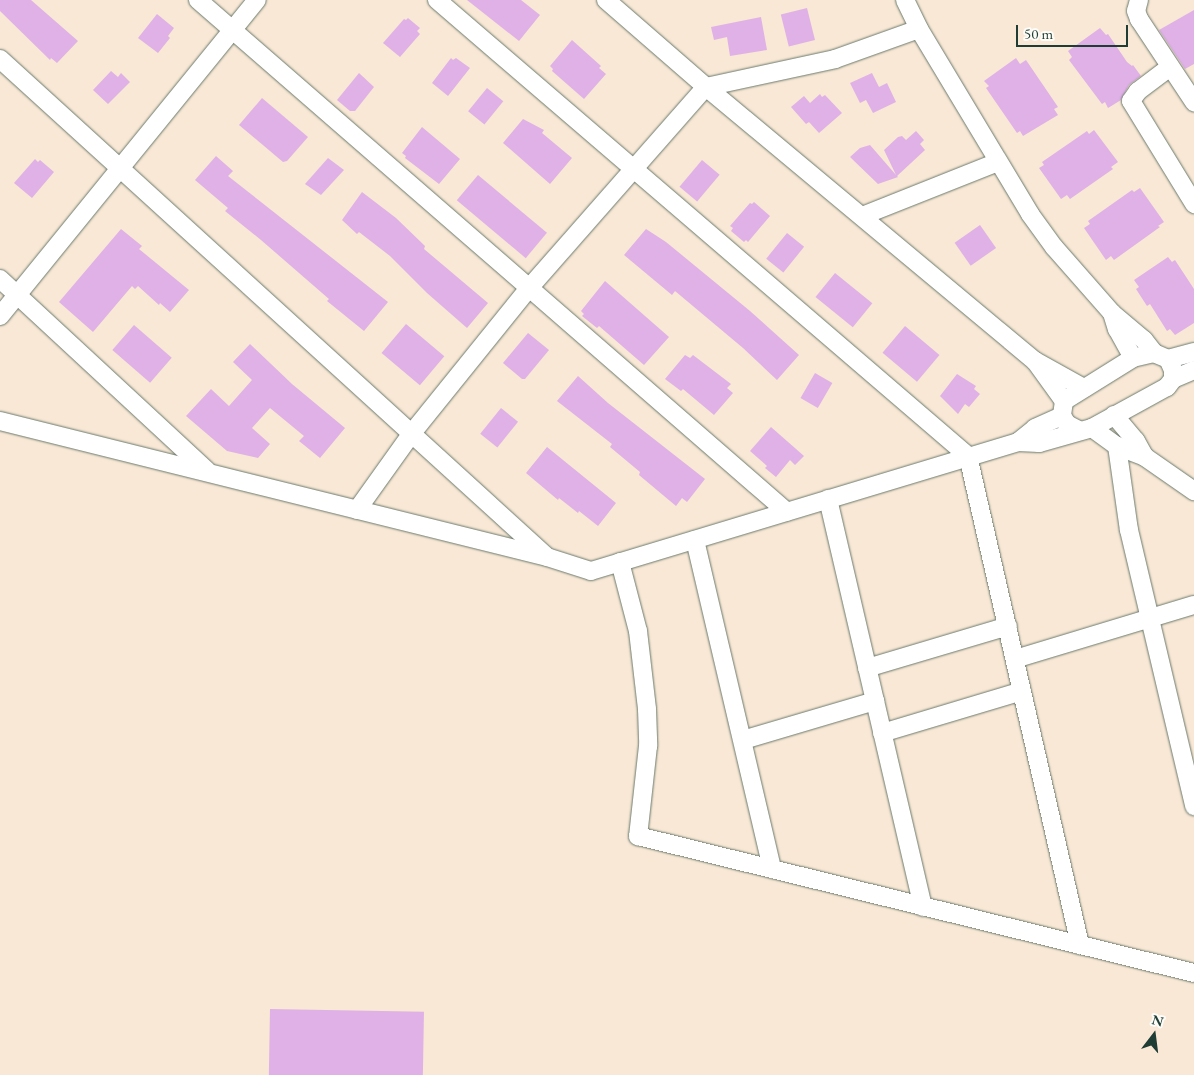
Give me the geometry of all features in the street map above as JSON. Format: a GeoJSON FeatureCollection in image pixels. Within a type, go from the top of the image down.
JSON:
{"type":"FeatureCollection","features":[{"type":"Feature","properties":{"kind":"street"},"geometry":{"type":"LineString","coordinates":[[198,0],[787,512]]}},
{"type":"Feature","properties":{"kind":"street"},"geometry":{"type":"LineString","coordinates":[[0,316],[257,0]]}},
{"type":"Feature","properties":{"kind":"street"},"geometry":{"type":"LineString","coordinates":[[437,0],[968,456],[1080,945]]}},
{"type":"Feature","properties":{"kind":"street"},"geometry":{"type":"LineString","coordinates":[[606,0],[706,87],[1035,361],[1084,388]]}},
{"type":"Feature","properties":{"kind":"street"},"geometry":{"type":"LineString","coordinates":[[905,0],[919,29],[1030,214],[1054,247],[1112,313],[1161,356],[1173,370],[1173,379]]}},
{"type":"Feature","properties":{"kind":"street"},"geometry":{"type":"LineString","coordinates":[[1139,0],[1136,11],[1139,19],[1194,102]]}},
{"type":"Feature","properties":{"kind":"street"},"geometry":{"type":"LineString","coordinates":[[357,510],[412,433],[530,287],[706,87],[835,59],[919,29]]}},
{"type":"Feature","properties":{"kind":"street"},"geometry":{"type":"LineString","coordinates":[[0,59],[547,557]]}},
{"type":"Feature","properties":{"kind":"street"},"geometry":{"type":"LineString","coordinates":[[1170,66],[1138,91],[1131,101],[1194,204]]}},
{"type":"Feature","properties":{"kind":"street"},"geometry":{"type":"LineString","coordinates":[[862,216],[998,162]]}},
{"type":"Feature","properties":{"kind":"street"},"geometry":{"type":"LineString","coordinates":[[0,279],[209,473]]}},
{"type":"Feature","properties":{"kind":"street"},"geometry":{"type":"LineString","coordinates":[[1112,313],[1117,329],[1133,358]]}},
{"type":"Feature","properties":{"kind":"street"},"geometry":{"type":"LineString","coordinates":[[1018,442],[1063,409],[1084,388],[1133,358],[1194,352]]}},
{"type":"Feature","properties":{"kind":"street"},"geometry":{"type":"LineString","coordinates":[[1035,361],[1063,409],[1067,424],[1085,429],[1117,446],[1145,457],[1194,491]]}},
{"type":"Feature","properties":{"kind":"street"},"geometry":{"type":"LineString","coordinates":[[0,421],[547,557],[591,571],[968,456],[1018,442],[1039,443],[1085,429],[1159,392],[1173,379],[1194,370]]}},
{"type":"Feature","properties":{"kind":"street"},"geometry":{"type":"LineString","coordinates":[[1114,415],[1136,441],[1145,457]]}},
{"type":"Feature","properties":{"kind":"street"},"geometry":{"type":"LineString","coordinates":[[1117,446],[1129,530],[1194,806]]}},
{"type":"Feature","properties":{"kind":"street"},"geometry":{"type":"LineString","coordinates":[[828,499],[923,907]]}},
{"type":"Feature","properties":{"kind":"street"},"geometry":{"type":"LineString","coordinates":[[695,540],[772,869]]}},
{"type":"Feature","properties":{"kind":"street"},"geometry":{"type":"LineString","coordinates":[[620,562],[638,631],[647,709],[648,746],[638,836],[1194,973]]}},
{"type":"Feature","properties":{"kind":"street"},"geometry":{"type":"LineString","coordinates":[[1015,659],[1194,605]]}},
{"type":"Feature","properties":{"kind":"street"},"geometry":{"type":"LineString","coordinates":[[867,668],[1008,626]]}},
{"type":"Feature","properties":{"kind":"street"},"geometry":{"type":"LineString","coordinates":[[882,732],[1022,691]]}},
{"type":"Feature","properties":{"kind":"street"},"geometry":{"type":"LineString","coordinates":[[743,740],[875,701]]}},
{"type":"Feature","properties":{"kind":"building"},"geometry":{"type":"Polygon","coordinates":[[[0,0],[31,0],[78,41],[57,63],[51,58],[50,60],[0,11],[0,0]]]}},
{"type":"Feature","properties":{"kind":"building"},"geometry":{"type":"Polygon","coordinates":[[[467,0],[521,0],[540,15],[519,41],[467,0]]]}},
{"type":"Feature","properties":{"kind":"building"},"geometry":{"type":"Polygon","coordinates":[[[807,8],[815,40],[789,47],[781,15],[807,8]]]}},
{"type":"Feature","properties":{"kind":"building"},"geometry":{"type":"Polygon","coordinates":[[[1194,10],[1194,64],[1185,69],[1159,30],[1194,10]]]}},
{"type":"Feature","properties":{"kind":"building"},"geometry":{"type":"Polygon","coordinates":[[[157,14],[174,28],[168,36],[170,38],[158,53],[138,38],[157,14]]]}},
{"type":"Feature","properties":{"kind":"building"},"geometry":{"type":"Polygon","coordinates":[[[761,17],[767,50],[730,56],[727,37],[714,40],[711,27],[761,17]]]}},
{"type":"Feature","properties":{"kind":"building"},"geometry":{"type":"Polygon","coordinates":[[[408,18],[420,28],[417,31],[420,34],[400,57],[383,43],[404,19],[408,18]]]}},
{"type":"Feature","properties":{"kind":"building"},"geometry":{"type":"Polygon","coordinates":[[[1100,28],[1106,35],[1108,34],[1127,62],[1133,65],[1141,76],[1129,85],[1121,100],[1108,108],[1105,102],[1102,104],[1069,60],[1072,57],[1068,51],[1100,28]]]}},
{"type":"Feature","properties":{"kind":"building"},"geometry":{"type":"Polygon","coordinates":[[[572,40],[601,66],[599,68],[606,74],[584,99],[552,71],[553,69],[550,66],[572,40]]]}},
{"type":"Feature","properties":{"kind":"building"},"geometry":{"type":"Polygon","coordinates":[[[451,58],[453,60],[456,58],[470,68],[448,96],[432,83],[451,58]]]}},
{"type":"Feature","properties":{"kind":"building"},"geometry":{"type":"Polygon","coordinates":[[[1016,58],[1020,64],[1026,60],[1058,107],[1054,109],[1058,115],[1023,136],[1020,131],[1017,133],[986,88],[989,86],[984,81],[1016,58]]]}},
{"type":"Feature","properties":{"kind":"building"},"geometry":{"type":"Polygon","coordinates":[[[111,71],[118,77],[121,73],[130,82],[108,104],[93,90],[111,71]]]}},
{"type":"Feature","properties":{"kind":"building"},"geometry":{"type":"Polygon","coordinates":[[[359,73],[374,87],[355,111],[350,111],[337,100],[359,73]]]}},
{"type":"Feature","properties":{"kind":"building"},"geometry":{"type":"Polygon","coordinates":[[[872,73],[879,87],[887,83],[896,102],[873,113],[866,100],[860,103],[850,83],[872,73]]]}},
{"type":"Feature","properties":{"kind":"building"},"geometry":{"type":"Polygon","coordinates":[[[487,88],[503,101],[484,125],[468,111],[487,88]]]}},
{"type":"Feature","properties":{"kind":"building"},"geometry":{"type":"Polygon","coordinates":[[[820,94],[822,97],[825,95],[842,113],[819,133],[809,122],[806,124],[791,107],[804,96],[810,103],[820,94]]]}},
{"type":"Feature","properties":{"kind":"building"},"geometry":{"type":"Polygon","coordinates":[[[262,98],[308,137],[287,161],[283,162],[239,125],[262,98]]]}},
{"type":"Feature","properties":{"kind":"building"},"geometry":{"type":"Polygon","coordinates":[[[523,119],[544,130],[542,133],[572,158],[550,184],[503,143],[523,119]]]}},
{"type":"Feature","properties":{"kind":"building"},"geometry":{"type":"Polygon","coordinates":[[[422,127],[460,159],[439,184],[405,158],[406,156],[402,153],[422,127]]]}},
{"type":"Feature","properties":{"kind":"building"},"geometry":{"type":"Polygon","coordinates":[[[1094,130],[1118,162],[1111,167],[1113,169],[1070,199],[1067,195],[1061,199],[1039,168],[1044,165],[1042,162],[1087,131],[1089,134],[1094,130]]]}},
{"type":"Feature","properties":{"kind":"building"},"geometry":{"type":"Polygon","coordinates":[[[916,131],[924,140],[920,144],[925,150],[898,177],[878,184],[850,157],[860,148],[870,145],[896,175],[884,150],[898,137],[902,136],[906,140],[916,131]]]}},
{"type":"Feature","properties":{"kind":"building"},"geometry":{"type":"Polygon","coordinates":[[[216,156],[233,171],[228,176],[388,302],[364,331],[327,301],[329,299],[261,240],[225,211],[228,208],[195,180],[216,156]]]}},
{"type":"Feature","properties":{"kind":"building"},"geometry":{"type":"Polygon","coordinates":[[[328,158],[344,170],[321,195],[305,184],[328,158]]]}},
{"type":"Feature","properties":{"kind":"building"},"geometry":{"type":"Polygon","coordinates":[[[35,159],[38,162],[40,160],[54,172],[32,198],[14,183],[35,159]]]}},
{"type":"Feature","properties":{"kind":"building"},"geometry":{"type":"Polygon","coordinates":[[[702,160],[720,175],[697,202],[680,187],[702,160]]]}},
{"type":"Feature","properties":{"kind":"building"},"geometry":{"type":"Polygon","coordinates":[[[478,175],[547,233],[526,258],[457,200],[478,175]]]}},
{"type":"Feature","properties":{"kind":"building"},"geometry":{"type":"Polygon","coordinates":[[[1140,188],[1164,222],[1158,226],[1160,227],[1114,260],[1111,256],[1106,260],[1084,228],[1090,224],[1088,221],[1132,190],[1134,192],[1140,188]]]}},
{"type":"Feature","properties":{"kind":"building"},"geometry":{"type":"Polygon","coordinates":[[[362,192],[396,218],[425,246],[424,249],[488,303],[467,328],[427,293],[390,256],[359,232],[357,234],[342,220],[362,192]]]}},
{"type":"Feature","properties":{"kind":"building"},"geometry":{"type":"Polygon","coordinates":[[[754,202],[770,216],[748,242],[746,240],[744,242],[731,231],[733,228],[730,226],[750,203],[754,202]]]}},
{"type":"Feature","properties":{"kind":"building"},"geometry":{"type":"Polygon","coordinates":[[[980,225],[996,248],[971,266],[955,243],[980,225]]]}},
{"type":"Feature","properties":{"kind":"building"},"geometry":{"type":"Polygon","coordinates":[[[121,229],[142,246],[139,249],[189,290],[170,312],[160,303],[159,305],[138,286],[135,289],[132,286],[93,332],[59,302],[121,229]]]}},
{"type":"Feature","properties":{"kind":"building"},"geometry":{"type":"Polygon","coordinates":[[[646,229],[666,242],[750,311],[799,355],[777,380],[743,348],[675,291],[672,295],[624,255],[646,229]]]}},
{"type":"Feature","properties":{"kind":"building"},"geometry":{"type":"Polygon","coordinates":[[[787,233],[804,247],[783,272],[766,259],[787,233]]]}},
{"type":"Feature","properties":{"kind":"building"},"geometry":{"type":"Polygon","coordinates":[[[1168,257],[1172,262],[1175,260],[1194,289],[1194,323],[1175,335],[1170,329],[1167,331],[1150,304],[1147,306],[1136,289],[1139,287],[1134,280],[1168,257]]]}},
{"type":"Feature","properties":{"kind":"building"},"geometry":{"type":"Polygon","coordinates":[[[835,273],[872,303],[853,327],[815,297],[835,273]]]}},
{"type":"Feature","properties":{"kind":"building"},"geometry":{"type":"Polygon","coordinates":[[[605,281],[669,337],[644,365],[599,326],[597,328],[582,316],[584,314],[581,311],[605,281]]]}},
{"type":"Feature","properties":{"kind":"building"},"geometry":{"type":"Polygon","coordinates":[[[406,324],[444,356],[420,385],[382,353],[406,324]]]}},
{"type":"Feature","properties":{"kind":"building"},"geometry":{"type":"Polygon","coordinates":[[[134,325],[172,358],[150,383],[112,350],[134,325]]]}},
{"type":"Feature","properties":{"kind":"building"},"geometry":{"type":"Polygon","coordinates":[[[905,326],[939,355],[917,382],[883,353],[905,326]]]}},
{"type":"Feature","properties":{"kind":"building"},"geometry":{"type":"Polygon","coordinates":[[[528,333],[549,350],[525,379],[522,379],[503,363],[528,333]]]}},
{"type":"Feature","properties":{"kind":"building"},"geometry":{"type":"Polygon","coordinates":[[[250,344],[292,384],[345,428],[320,458],[299,441],[304,436],[270,408],[252,428],[270,444],[258,458],[227,451],[186,416],[211,389],[229,406],[252,380],[233,362],[250,344]]]}},
{"type":"Feature","properties":{"kind":"building"},"geometry":{"type":"Polygon","coordinates":[[[685,355],[690,358],[693,355],[731,384],[727,388],[733,393],[714,415],[683,389],[681,391],[665,379],[685,355]]]}},
{"type":"Feature","properties":{"kind":"building"},"geometry":{"type":"Polygon","coordinates":[[[815,373],[832,383],[818,408],[800,398],[815,373]]]}},
{"type":"Feature","properties":{"kind":"building"},"geometry":{"type":"Polygon","coordinates":[[[957,374],[976,386],[974,389],[980,394],[969,407],[965,404],[958,414],[940,396],[957,374]]]}},
{"type":"Feature","properties":{"kind":"building"},"geometry":{"type":"Polygon","coordinates":[[[578,376],[608,403],[705,479],[687,502],[682,498],[676,506],[639,475],[640,472],[610,447],[612,444],[557,401],[578,376]]]}},
{"type":"Feature","properties":{"kind":"building"},"geometry":{"type":"Polygon","coordinates":[[[501,408],[518,422],[497,447],[480,434],[501,408]]]}},
{"type":"Feature","properties":{"kind":"building"},"geometry":{"type":"Polygon","coordinates":[[[771,427],[804,456],[795,465],[790,460],[776,477],[750,451],[771,427]]]}},
{"type":"Feature","properties":{"kind":"building"},"geometry":{"type":"Polygon","coordinates":[[[547,447],[616,503],[598,526],[559,498],[558,500],[526,473],[547,447]]]}},
{"type":"Feature","properties":{"kind":"building"},"geometry":{"type":"Polygon","coordinates":[[[270,1009],[424,1012],[423,1075],[269,1075],[270,1009]]]}}]}
